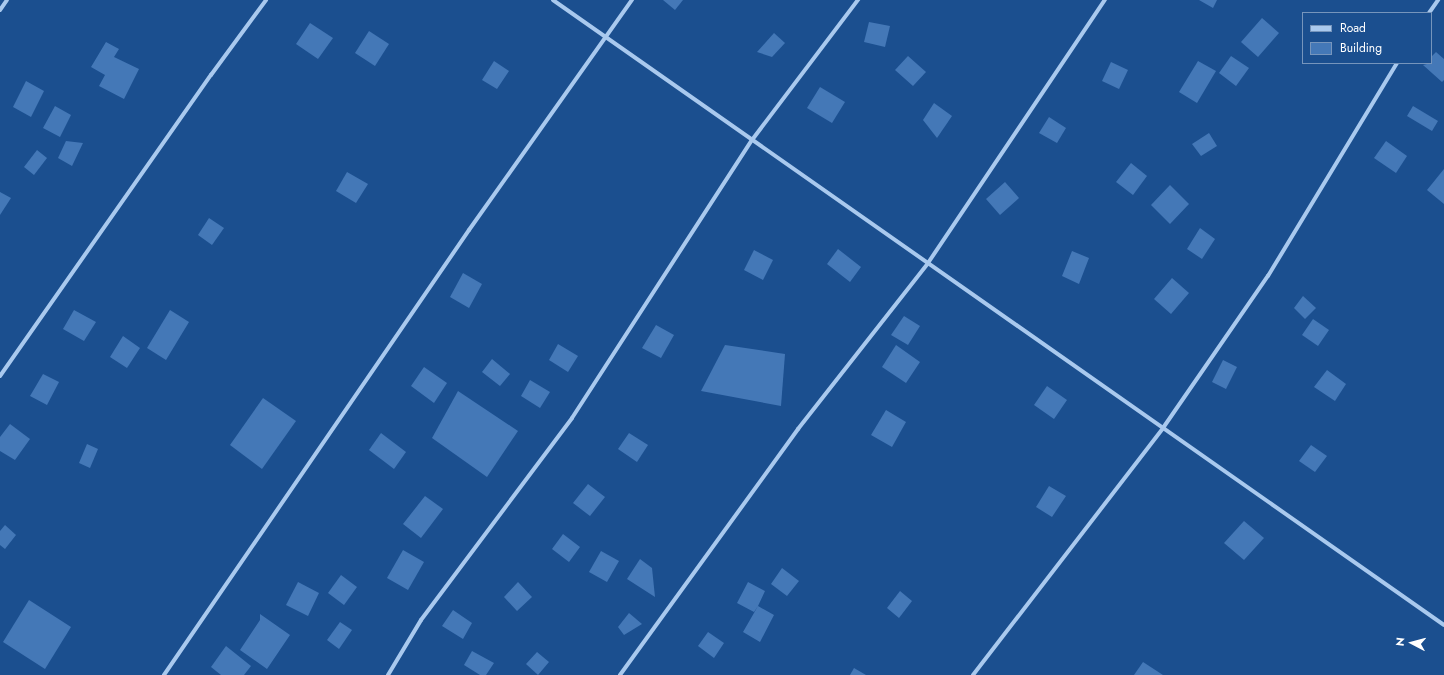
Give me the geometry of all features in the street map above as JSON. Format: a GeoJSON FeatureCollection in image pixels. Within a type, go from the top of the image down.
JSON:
{"type":"FeatureCollection","features":[{"type":"Feature","properties":{"kind":"street"},"geometry":{"type":"LineString","coordinates":[[0,10],[7,0]]}},
{"type":"Feature","properties":{"kind":"street"},"geometry":{"type":"LineString","coordinates":[[0,376],[211,74],[266,0]]}},
{"type":"Feature","properties":{"kind":"street"},"geometry":{"type":"LineString","coordinates":[[553,0],[1444,625]]}},
{"type":"Feature","properties":{"kind":"street"},"geometry":{"type":"LineString","coordinates":[[164,675],[473,224],[632,0]]}},
{"type":"Feature","properties":{"kind":"street"},"geometry":{"type":"LineString","coordinates":[[388,675],[421,620],[572,418],[752,140],[858,0]]}},
{"type":"Feature","properties":{"kind":"street"},"geometry":{"type":"LineString","coordinates":[[620,675],[798,429],[928,263],[1105,0]]}},
{"type":"Feature","properties":{"kind":"street"},"geometry":{"type":"LineString","coordinates":[[1430,12],[1438,0]]}},
{"type":"Feature","properties":{"kind":"street"},"geometry":{"type":"LineString","coordinates":[[973,675],[1164,428],[1268,276],[1396,64]]}},
{"type":"Feature","properties":{"kind":"building"},"geometry":{"type":"Polygon","coordinates":[[[663,0],[683,0],[675,10],[663,0]]]}},
{"type":"Feature","properties":{"kind":"building"},"geometry":{"type":"Polygon","coordinates":[[[1199,0],[1217,0],[1213,8],[1199,0]]]}},
{"type":"Feature","properties":{"kind":"building"},"geometry":{"type":"Polygon","coordinates":[[[1262,18],[1279,33],[1258,57],[1241,42],[1262,18]]]}},
{"type":"Feature","properties":{"kind":"building"},"geometry":{"type":"Polygon","coordinates":[[[869,22],[890,26],[885,47],[864,42],[869,22]]]}},
{"type":"Feature","properties":{"kind":"building"},"geometry":{"type":"Polygon","coordinates":[[[310,23],[333,38],[318,59],[296,44],[310,23]]]}},
{"type":"Feature","properties":{"kind":"building"},"geometry":{"type":"Polygon","coordinates":[[[369,31],[389,44],[375,66],[355,53],[369,31]]]}},
{"type":"Feature","properties":{"kind":"building"},"geometry":{"type":"Polygon","coordinates":[[[774,33],[785,43],[772,57],[757,52],[774,33]]]}},
{"type":"Feature","properties":{"kind":"building"},"geometry":{"type":"Polygon","coordinates":[[[106,42],[119,49],[114,57],[139,69],[124,99],[99,86],[105,75],[91,67],[106,42]]]}},
{"type":"Feature","properties":{"kind":"building"},"geometry":{"type":"Polygon","coordinates":[[[1436,52],[1444,59],[1444,80],[1442,82],[1423,65],[1432,64],[1432,56],[1436,52]]]}},
{"type":"Feature","properties":{"kind":"building"},"geometry":{"type":"Polygon","coordinates":[[[908,56],[926,72],[913,86],[895,70],[908,56]]]}},
{"type":"Feature","properties":{"kind":"building"},"geometry":{"type":"Polygon","coordinates":[[[1231,56],[1249,68],[1236,86],[1219,73],[1231,56]]]}},
{"type":"Feature","properties":{"kind":"building"},"geometry":{"type":"Polygon","coordinates":[[[494,61],[509,71],[497,89],[482,80],[494,61]]]}},
{"type":"Feature","properties":{"kind":"building"},"geometry":{"type":"Polygon","coordinates":[[[1198,61],[1216,71],[1197,103],[1179,92],[1198,61]]]}},
{"type":"Feature","properties":{"kind":"building"},"geometry":{"type":"Polygon","coordinates":[[[1111,62],[1128,70],[1119,89],[1102,81],[1111,62]]]}},
{"type":"Feature","properties":{"kind":"building"},"geometry":{"type":"Polygon","coordinates":[[[26,81],[44,91],[31,117],[13,107],[26,81]]]}},
{"type":"Feature","properties":{"kind":"building"},"geometry":{"type":"Polygon","coordinates":[[[820,87],[845,102],[832,123],[807,108],[820,87]]]}},
{"type":"Feature","properties":{"kind":"building"},"geometry":{"type":"Polygon","coordinates":[[[934,103],[952,116],[937,138],[923,120],[934,103]]]}},
{"type":"Feature","properties":{"kind":"building"},"geometry":{"type":"Polygon","coordinates":[[[55,106],[71,115],[60,137],[43,128],[55,106]]]}},
{"type":"Feature","properties":{"kind":"building"},"geometry":{"type":"Polygon","coordinates":[[[1413,106],[1438,121],[1432,131],[1407,116],[1413,106]]]}},
{"type":"Feature","properties":{"kind":"building"},"geometry":{"type":"Polygon","coordinates":[[[1049,117],[1066,128],[1057,143],[1039,133],[1049,117]]]}},
{"type":"Feature","properties":{"kind":"building"},"geometry":{"type":"Polygon","coordinates":[[[1209,133],[1217,146],[1201,156],[1192,144],[1209,133]]]}},
{"type":"Feature","properties":{"kind":"building"},"geometry":{"type":"Polygon","coordinates":[[[66,141],[83,143],[72,166],[58,158],[66,141]]]}},
{"type":"Feature","properties":{"kind":"building"},"geometry":{"type":"Polygon","coordinates":[[[1386,141],[1407,156],[1396,173],[1374,158],[1386,141]]]}},
{"type":"Feature","properties":{"kind":"building"},"geometry":{"type":"Polygon","coordinates":[[[37,150],[47,158],[34,175],[24,167],[37,150]]]}},
{"type":"Feature","properties":{"kind":"building"},"geometry":{"type":"Polygon","coordinates":[[[1131,163],[1147,176],[1133,195],[1116,182],[1131,163]]]}},
{"type":"Feature","properties":{"kind":"building"},"geometry":{"type":"Polygon","coordinates":[[[1444,169],[1444,204],[1427,190],[1444,169]]]}},
{"type":"Feature","properties":{"kind":"building"},"geometry":{"type":"Polygon","coordinates":[[[347,172],[368,184],[356,203],[336,191],[347,172]]]}},
{"type":"Feature","properties":{"kind":"building"},"geometry":{"type":"Polygon","coordinates":[[[1005,182],[1019,198],[1000,215],[986,199],[1005,182]]]}},
{"type":"Feature","properties":{"kind":"building"},"geometry":{"type":"Polygon","coordinates":[[[1170,185],[1189,204],[1170,224],[1151,205],[1170,185]]]}},
{"type":"Feature","properties":{"kind":"building"},"geometry":{"type":"Polygon","coordinates":[[[0,192],[11,198],[0,215],[0,192]]]}},
{"type":"Feature","properties":{"kind":"building"},"geometry":{"type":"Polygon","coordinates":[[[209,218],[224,228],[212,245],[198,235],[209,218]]]}},
{"type":"Feature","properties":{"kind":"building"},"geometry":{"type":"Polygon","coordinates":[[[1200,228],[1215,239],[1202,259],[1187,249],[1200,228]]]}},
{"type":"Feature","properties":{"kind":"building"},"geometry":{"type":"Polygon","coordinates":[[[838,249],[861,267],[850,282],[827,264],[838,249]]]}},
{"type":"Feature","properties":{"kind":"building"},"geometry":{"type":"Polygon","coordinates":[[[754,250],[773,260],[763,280],[744,270],[754,250]]]}},
{"type":"Feature","properties":{"kind":"building"},"geometry":{"type":"Polygon","coordinates":[[[1072,251],[1089,258],[1079,284],[1062,276],[1072,251]]]}},
{"type":"Feature","properties":{"kind":"building"},"geometry":{"type":"Polygon","coordinates":[[[463,273],[482,284],[469,308],[450,297],[463,273]]]}},
{"type":"Feature","properties":{"kind":"building"},"geometry":{"type":"Polygon","coordinates":[[[1172,278],[1189,293],[1171,314],[1154,299],[1172,278]]]}},
{"type":"Feature","properties":{"kind":"building"},"geometry":{"type":"Polygon","coordinates":[[[1303,296],[1316,308],[1305,319],[1294,308],[1303,296]]]}},
{"type":"Feature","properties":{"kind":"building"},"geometry":{"type":"Polygon","coordinates":[[[74,310],[96,322],[84,341],[63,329],[74,310]]]}},
{"type":"Feature","properties":{"kind":"building"},"geometry":{"type":"Polygon","coordinates":[[[170,310],[189,322],[166,360],[147,348],[170,310]]]}},
{"type":"Feature","properties":{"kind":"building"},"geometry":{"type":"Polygon","coordinates":[[[904,316],[920,326],[908,345],[891,335],[904,316]]]}},
{"type":"Feature","properties":{"kind":"building"},"geometry":{"type":"Polygon","coordinates":[[[1313,319],[1329,330],[1318,346],[1302,335],[1313,319]]]}},
{"type":"Feature","properties":{"kind":"building"},"geometry":{"type":"Polygon","coordinates":[[[656,325],[674,335],[661,358],[642,348],[656,325]]]}},
{"type":"Feature","properties":{"kind":"building"},"geometry":{"type":"Polygon","coordinates":[[[123,336],[140,348],[127,368],[110,357],[123,336]]]}},
{"type":"Feature","properties":{"kind":"building"},"geometry":{"type":"Polygon","coordinates":[[[558,344],[578,356],[568,372],[549,360],[558,344]]]}},
{"type":"Feature","properties":{"kind":"building"},"geometry":{"type":"Polygon","coordinates":[[[725,345],[785,354],[781,406],[701,391],[725,345]]]}},
{"type":"Feature","properties":{"kind":"building"},"geometry":{"type":"Polygon","coordinates":[[[896,345],[920,362],[906,383],[882,367],[896,345]]]}},
{"type":"Feature","properties":{"kind":"building"},"geometry":{"type":"Polygon","coordinates":[[[492,359],[510,374],[500,386],[482,372],[492,359]]]}},
{"type":"Feature","properties":{"kind":"building"},"geometry":{"type":"Polygon","coordinates":[[[1223,360],[1237,367],[1226,389],[1212,382],[1223,360]]]}},
{"type":"Feature","properties":{"kind":"building"},"geometry":{"type":"Polygon","coordinates":[[[424,367],[447,383],[434,403],[411,386],[424,367]]]}},
{"type":"Feature","properties":{"kind":"building"},"geometry":{"type":"Polygon","coordinates":[[[1327,370],[1346,384],[1335,401],[1314,387],[1327,370]]]}},
{"type":"Feature","properties":{"kind":"building"},"geometry":{"type":"Polygon","coordinates":[[[43,374],[59,382],[47,405],[30,396],[43,374]]]}},
{"type":"Feature","properties":{"kind":"building"},"geometry":{"type":"Polygon","coordinates":[[[530,380],[550,392],[540,408],[521,396],[530,380]]]}},
{"type":"Feature","properties":{"kind":"building"},"geometry":{"type":"Polygon","coordinates":[[[1047,386],[1067,400],[1054,419],[1034,405],[1047,386]]]}},
{"type":"Feature","properties":{"kind":"building"},"geometry":{"type":"Polygon","coordinates":[[[458,391],[518,431],[487,477],[432,438],[458,391]]]}},
{"type":"Feature","properties":{"kind":"building"},"geometry":{"type":"Polygon","coordinates":[[[263,398],[296,421],[262,469],[230,445],[263,398]]]}},
{"type":"Feature","properties":{"kind":"building"},"geometry":{"type":"Polygon","coordinates":[[[886,410],[906,422],[892,447],[871,435],[886,410]]]}},
{"type":"Feature","properties":{"kind":"building"},"geometry":{"type":"Polygon","coordinates":[[[10,424],[30,439],[15,460],[0,451],[0,437],[10,424]]]}},
{"type":"Feature","properties":{"kind":"building"},"geometry":{"type":"Polygon","coordinates":[[[381,433],[406,452],[394,469],[369,450],[381,433]]]}},
{"type":"Feature","properties":{"kind":"building"},"geometry":{"type":"Polygon","coordinates":[[[629,433],[648,445],[637,462],[618,449],[629,433]]]}},
{"type":"Feature","properties":{"kind":"building"},"geometry":{"type":"Polygon","coordinates":[[[87,444],[98,449],[90,468],[79,463],[87,444]]]}},
{"type":"Feature","properties":{"kind":"building"},"geometry":{"type":"Polygon","coordinates":[[[1311,445],[1327,456],[1315,472],[1299,461],[1311,445]]]}},
{"type":"Feature","properties":{"kind":"building"},"geometry":{"type":"Polygon","coordinates":[[[588,484],[605,497],[590,516],[573,503],[588,484]]]}},
{"type":"Feature","properties":{"kind":"building"},"geometry":{"type":"Polygon","coordinates":[[[1049,486],[1066,496],[1052,517],[1036,507],[1049,486]]]}},
{"type":"Feature","properties":{"kind":"building"},"geometry":{"type":"Polygon","coordinates":[[[425,496],[443,509],[421,538],[403,524],[425,496]]]}},
{"type":"Feature","properties":{"kind":"building"},"geometry":{"type":"Polygon","coordinates":[[[1244,521],[1264,538],[1244,560],[1224,543],[1244,521]]]}},
{"type":"Feature","properties":{"kind":"building"},"geometry":{"type":"Polygon","coordinates":[[[5,525],[16,535],[5,549],[0,545],[0,531],[5,525]]]}},
{"type":"Feature","properties":{"kind":"building"},"geometry":{"type":"Polygon","coordinates":[[[563,534],[580,547],[569,562],[552,549],[563,534]]]}},
{"type":"Feature","properties":{"kind":"building"},"geometry":{"type":"Polygon","coordinates":[[[403,550],[424,562],[408,590],[387,578],[403,550]]]}},
{"type":"Feature","properties":{"kind":"building"},"geometry":{"type":"Polygon","coordinates":[[[601,551],[619,561],[607,582],[589,572],[601,551]]]}},
{"type":"Feature","properties":{"kind":"building"},"geometry":{"type":"Polygon","coordinates":[[[640,559],[652,568],[655,597],[627,579],[640,559]]]}},
{"type":"Feature","properties":{"kind":"building"},"geometry":{"type":"Polygon","coordinates":[[[782,568],[799,581],[787,596],[771,584],[782,568]]]}},
{"type":"Feature","properties":{"kind":"building"},"geometry":{"type":"Polygon","coordinates":[[[341,575],[357,587],[344,605],[328,593],[341,575]]]}},
{"type":"Feature","properties":{"kind":"building"},"geometry":{"type":"Polygon","coordinates":[[[298,582],[319,593],[308,616],[286,605],[298,582]]]}},
{"type":"Feature","properties":{"kind":"building"},"geometry":{"type":"Polygon","coordinates":[[[518,582],[532,597],[517,611],[504,597],[518,582]]]}},
{"type":"Feature","properties":{"kind":"building"},"geometry":{"type":"Polygon","coordinates":[[[748,582],[765,591],[754,612],[737,603],[748,582]]]}},
{"type":"Feature","properties":{"kind":"building"},"geometry":{"type":"Polygon","coordinates":[[[900,591],[912,601],[899,618],[887,608],[900,591]]]}},
{"type":"Feature","properties":{"kind":"building"},"geometry":{"type":"Polygon","coordinates":[[[29,600],[71,627],[45,669],[3,642],[29,600]]]}},
{"type":"Feature","properties":{"kind":"building"},"geometry":{"type":"Polygon","coordinates":[[[758,606],[774,615],[760,642],[743,632],[758,606]]]}},
{"type":"Feature","properties":{"kind":"building"},"geometry":{"type":"Polygon","coordinates":[[[453,610],[472,623],[463,639],[442,626],[453,610]]]}},
{"type":"Feature","properties":{"kind":"building"},"geometry":{"type":"Polygon","coordinates":[[[629,613],[642,624],[624,635],[618,627],[629,613]]]}},
{"type":"Feature","properties":{"kind":"building"},"geometry":{"type":"Polygon","coordinates":[[[260,614],[290,635],[267,669],[240,650],[260,620],[260,614]]]}},
{"type":"Feature","properties":{"kind":"building"},"geometry":{"type":"Polygon","coordinates":[[[340,622],[352,630],[339,649],[327,640],[340,622]]]}},
{"type":"Feature","properties":{"kind":"building"},"geometry":{"type":"Polygon","coordinates":[[[708,632],[724,643],[714,658],[698,646],[708,632]]]}},
{"type":"Feature","properties":{"kind":"building"},"geometry":{"type":"Polygon","coordinates":[[[226,646],[251,666],[244,675],[221,675],[211,667],[226,646]]]}},
{"type":"Feature","properties":{"kind":"building"},"geometry":{"type":"Polygon","coordinates":[[[472,651],[494,663],[486,675],[480,675],[464,665],[472,651]]]}},
{"type":"Feature","properties":{"kind":"building"},"geometry":{"type":"Polygon","coordinates":[[[537,652],[549,662],[538,675],[526,664],[537,652]]]}},
{"type":"Feature","properties":{"kind":"building"},"geometry":{"type":"Polygon","coordinates":[[[1143,662],[1163,675],[1134,675],[1143,662]]]}},
{"type":"Feature","properties":{"kind":"building"},"geometry":{"type":"Polygon","coordinates":[[[854,668],[866,675],[850,675],[854,668]]]}}]}
